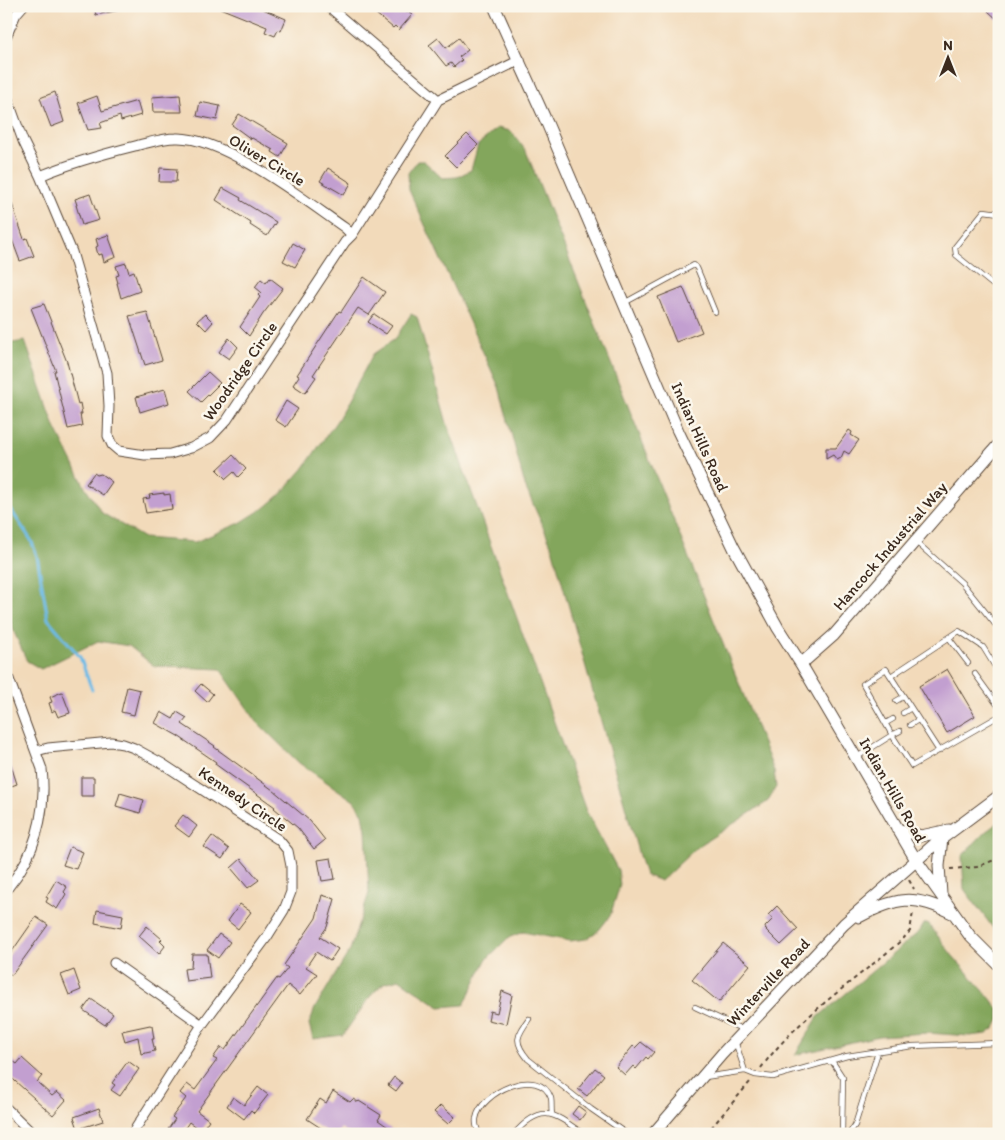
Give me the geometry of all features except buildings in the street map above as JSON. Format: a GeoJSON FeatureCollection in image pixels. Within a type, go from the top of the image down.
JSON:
{"type":"FeatureCollection","features":[{"type":"Feature","properties":{"kind":"street"},"geometry":{"type":"LineString","coordinates":[[6,37],[16,14],[22,6]]}},
{"type":"Feature","properties":{"kind":"street"},"geometry":{"type":"LineString","coordinates":[[328,6],[438,100],[520,60]]}},
{"type":"Feature","properties":{"kind":"street","name":"Indian Hills Road"},"geometry":{"type":"LineString","coordinates":[[494,6],[520,60],[678,431],[734,548],[778,628],[916,860],[970,936],[999,965]]}},
{"type":"Feature","properties":{"kind":"street","name":"Woodridge Circle"},"geometry":{"type":"LineString","coordinates":[[6,94],[23,141],[72,252],[107,372],[108,436],[112,445],[119,451],[145,455],[170,454],[191,448],[210,438],[227,420],[345,242],[352,236],[438,100]]}},
{"type":"Feature","properties":{"kind":"street","name":"Oliver Circle"},"geometry":{"type":"LineString","coordinates":[[40,176],[68,164],[124,149],[176,138],[186,139],[212,145],[279,182],[345,228],[352,236]]}},
{"type":"Feature","properties":{"kind":"street","name":"Hancock Industrial Way"},"geometry":{"type":"LineString","coordinates":[[800,664],[834,635],[999,444]]}},
{"type":"Feature","properties":{"kind":"street"},"geometry":{"type":"LineString","coordinates":[[6,671],[42,768],[44,784],[39,825],[32,847],[21,870],[8,886]]}},
{"type":"Feature","properties":{"kind":"street","name":"Kennedy Circle"},"geometry":{"type":"LineString","coordinates":[[36,751],[48,748],[111,742],[134,748],[163,764],[279,840],[288,851],[291,866],[291,892],[284,910],[267,937],[202,1025],[132,1134]]}},
{"type":"Feature","properties":{"kind":"street","name":"Winterville Road"},"geometry":{"type":"LineString","coordinates":[[653,1134],[735,1041],[844,924],[942,838],[999,796]]}},
{"type":"Feature","properties":{"kind":"street"},"geometry":{"type":"LineString","coordinates":[[898,829],[921,836],[954,830]]}},
{"type":"Feature","properties":{"kind":"street"},"geometry":{"type":"LineString","coordinates":[[942,838],[939,866],[942,896]]}},
{"type":"Feature","properties":{"kind":"street"},"geometry":{"type":"LineString","coordinates":[[844,924],[898,900],[931,903],[954,914]]}},
{"type":"Feature","properties":{"kind":"street"},"geometry":{"type":"LineString","coordinates":[[114,963],[202,1025]]}},
{"type":"Feature","properties":{"kind":"street"},"geometry":{"type":"LineString","coordinates":[[6,1108],[33,1134]]}},
{"type":"Feature","properties":{"kind":"lane"},"geometry":{"type":"LineString","coordinates":[[999,213],[984,211],[955,247],[956,255],[999,290]]}},
{"type":"Feature","properties":{"kind":"lane"},"geometry":{"type":"LineString","coordinates":[[624,303],[694,265],[697,268],[715,312]]}},
{"type":"Feature","properties":{"kind":"lane"},"geometry":{"type":"LineString","coordinates":[[915,541],[962,583],[999,629]]}},
{"type":"Feature","properties":{"kind":"lane"},"geometry":{"type":"LineString","coordinates":[[891,676],[959,631],[983,647],[999,673]]}},
{"type":"Feature","properties":{"kind":"lane"},"geometry":{"type":"LineString","coordinates":[[949,638],[968,663]]}},
{"type":"Feature","properties":{"kind":"lane"},"geometry":{"type":"LineString","coordinates":[[938,751],[886,669],[864,684],[892,735],[912,766],[999,716]]}},
{"type":"Feature","properties":{"kind":"lane"},"geometry":{"type":"LineString","coordinates":[[975,674],[999,707]]}},
{"type":"Feature","properties":{"kind":"lane"},"geometry":{"type":"LineString","coordinates":[[896,701],[904,696]]}},
{"type":"Feature","properties":{"kind":"lane"},"geometry":{"type":"LineString","coordinates":[[879,711],[885,708]]}},
{"type":"Feature","properties":{"kind":"lane"},"geometry":{"type":"LineString","coordinates":[[903,713],[911,708]]}},
{"type":"Feature","properties":{"kind":"lane"},"geometry":{"type":"LineString","coordinates":[[886,724],[893,719]]}},
{"type":"Feature","properties":{"kind":"lane"},"geometry":{"type":"LineString","coordinates":[[910,725],[918,720]]}},
{"type":"Feature","properties":{"kind":"lane"},"geometry":{"type":"LineString","coordinates":[[856,757],[900,731]]}},
{"type":"Feature","properties":{"kind":"lane"},"geometry":{"type":"LineString","coordinates":[[695,1007],[745,1031]]}},
{"type":"Feature","properties":{"kind":"lane"},"geometry":{"type":"LineString","coordinates":[[529,1018],[518,1035],[520,1049],[528,1059],[591,1109],[627,1134]]}},
{"type":"Feature","properties":{"kind":"lane"},"geometry":{"type":"LineString","coordinates":[[735,1041],[745,1071]]}},
{"type":"Feature","properties":{"kind":"lane"},"geometry":{"type":"LineString","coordinates":[[704,1077],[745,1071],[755,1076],[773,1077],[848,1056],[913,1046],[999,1043]]}},
{"type":"Feature","properties":{"kind":"lane"},"geometry":{"type":"LineString","coordinates":[[849,1134],[855,1126],[878,1052]]}},
{"type":"Feature","properties":{"kind":"lane"},"geometry":{"type":"LineString","coordinates":[[832,1061],[843,1078],[842,1134]]}},
{"type":"Feature","properties":{"kind":"lane"},"geometry":{"type":"LineString","coordinates":[[479,1134],[476,1126],[476,1117],[485,1102],[506,1087],[532,1082],[546,1090],[551,1099],[552,1114]]}},
{"type":"Feature","properties":{"kind":"lane"},"geometry":{"type":"LineString","coordinates":[[514,1134],[523,1124],[541,1114],[552,1114],[583,1134]]}},
{"type":"Feature","properties":{"kind":"path"},"geometry":{"type":"LineString","coordinates":[[946,870],[977,867],[999,858]]}},
{"type":"Feature","properties":{"kind":"path"},"geometry":{"type":"LineString","coordinates":[[909,880],[914,889]]}},
{"type":"Feature","properties":{"kind":"path"},"geometry":{"type":"LineString","coordinates":[[763,1065],[802,1023],[850,981],[903,939],[910,931],[914,904]]}},
{"type":"Feature","properties":{"kind":"path"},"geometry":{"type":"LineString","coordinates":[[706,1134],[748,1083]]}},
{"type":"Feature","properties":{"kind":"green space"},"geometry":{"type":"Polygon","coordinates":[[[497,128],[511,131],[526,151],[774,771],[776,787],[767,802],[697,847],[661,881],[645,875],[552,547],[525,486],[499,387],[409,190],[408,173],[417,161],[424,161],[442,178],[457,177],[471,170],[478,145],[497,128]]]}},
{"type":"Feature","properties":{"kind":"green space"},"geometry":{"type":"Polygon","coordinates":[[[411,314],[417,317],[447,423],[586,811],[618,870],[620,885],[610,916],[599,930],[586,939],[570,941],[523,932],[508,938],[486,960],[464,1005],[440,1007],[399,979],[384,983],[372,994],[343,1035],[313,1039],[309,1024],[315,1008],[350,950],[369,893],[366,830],[363,814],[354,801],[299,763],[257,722],[220,669],[154,666],[129,646],[98,641],[41,669],[27,661],[14,632],[6,607],[6,344],[25,341],[55,427],[84,485],[102,513],[144,538],[195,542],[240,523],[267,506],[280,495],[303,469],[338,419],[373,354],[395,339],[411,314]]]}},
{"type":"Feature","properties":{"kind":"green space"},"geometry":{"type":"Polygon","coordinates":[[[999,822],[999,936],[964,889],[962,856],[985,832],[999,822]]]}},
{"type":"Feature","properties":{"kind":"green space"},"geometry":{"type":"Polygon","coordinates":[[[928,923],[952,955],[999,1010],[999,1020],[995,1028],[987,1034],[970,1036],[927,1033],[879,1036],[795,1055],[818,1017],[920,931],[924,924],[928,923]]]}},
{"type":"Feature","properties":{"kind":"waterway"},"geometry":{"type":"LineString","coordinates":[[6,498],[11,510],[31,540],[37,556],[48,619],[80,657],[92,690]]}}]}
